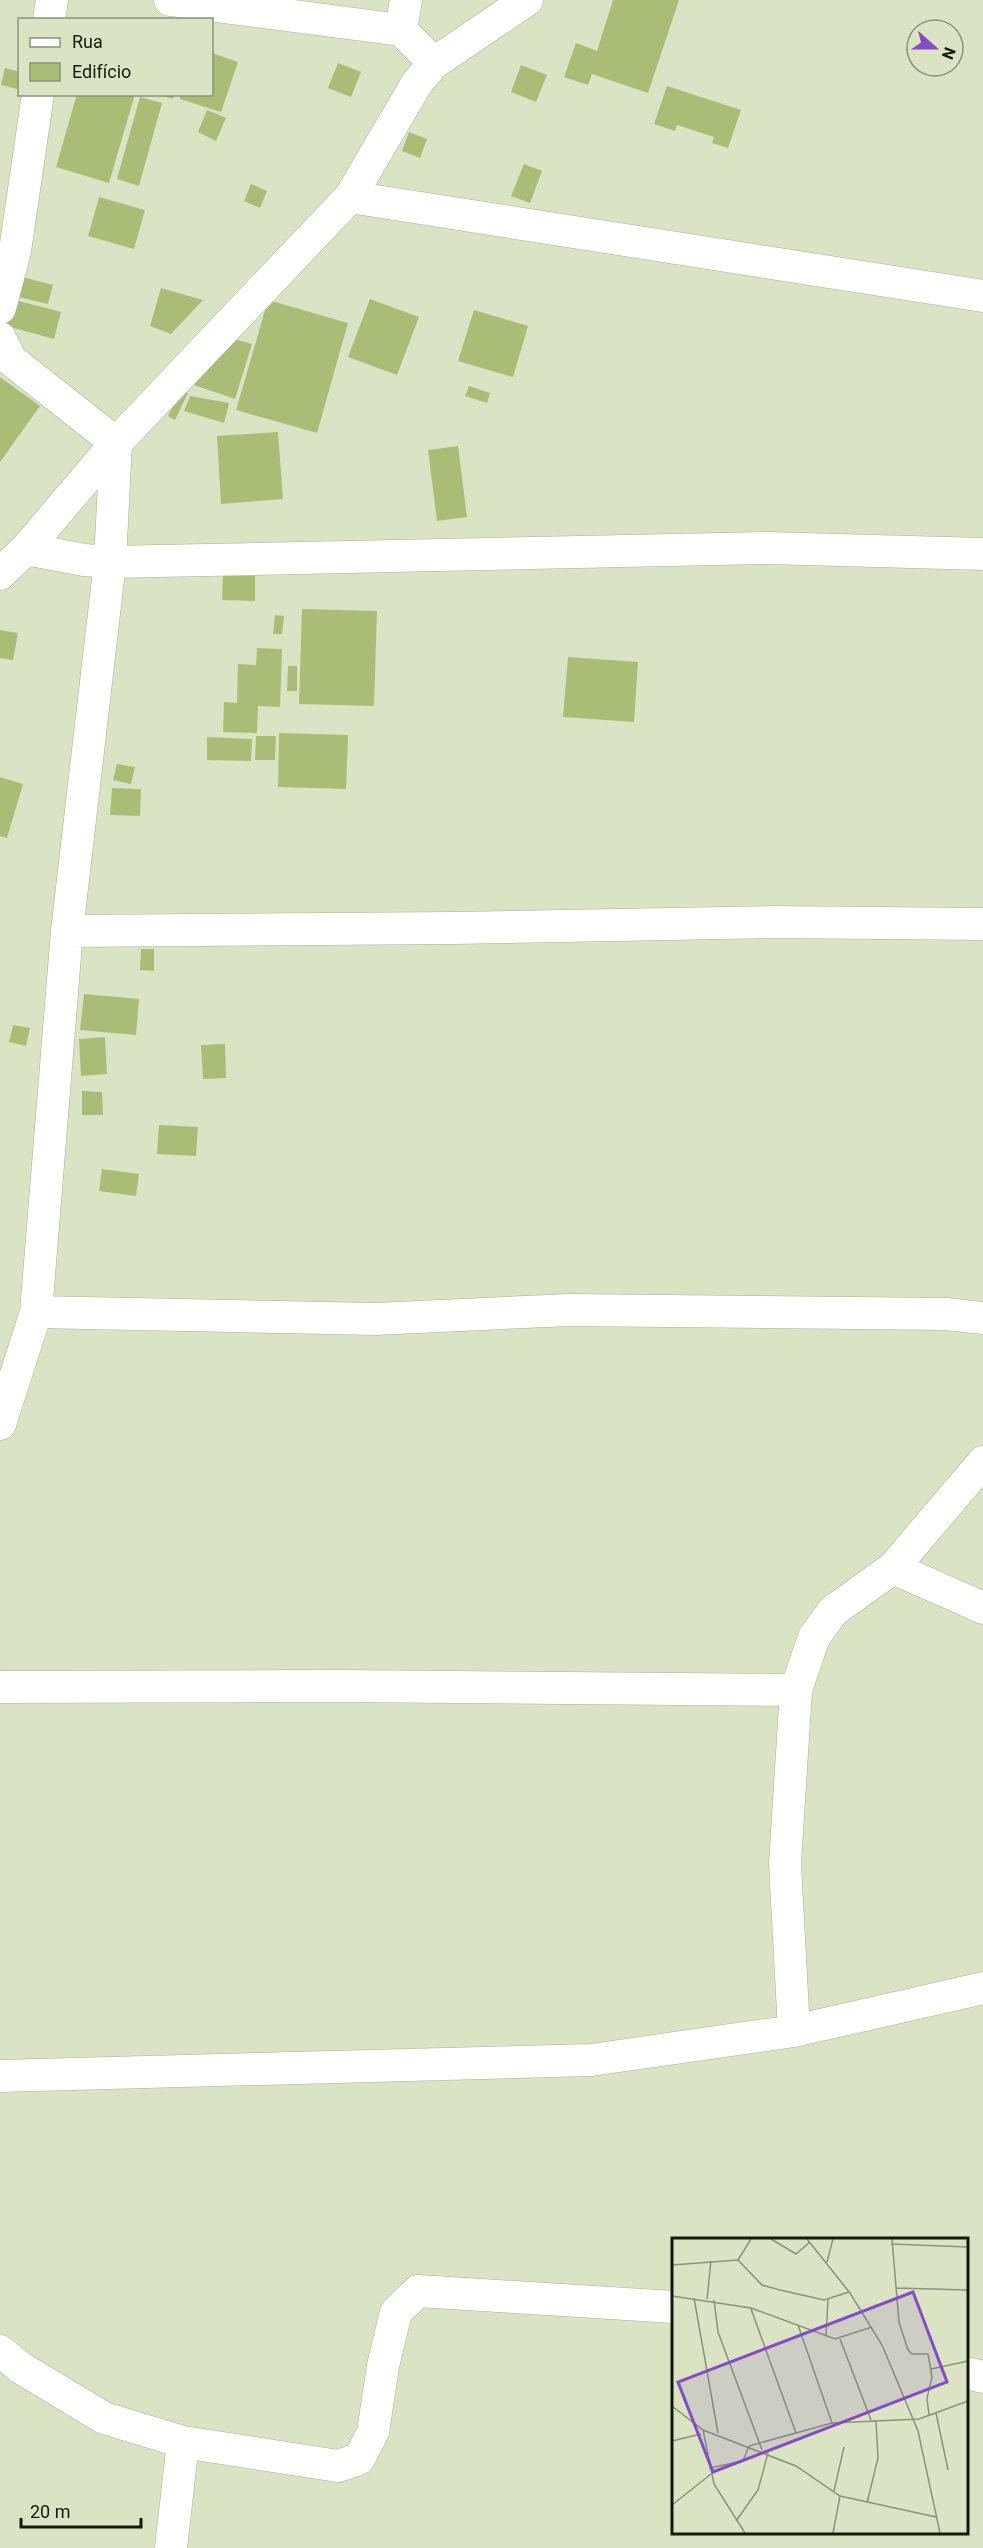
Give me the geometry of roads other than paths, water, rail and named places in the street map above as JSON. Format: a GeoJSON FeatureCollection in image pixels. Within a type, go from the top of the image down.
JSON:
{"type":"FeatureCollection","features":[{"type":"Feature","properties":{"kind":"street"},"geometry":{"type":"LineString","coordinates":[[49,18],[51,0]]}},
{"type":"Feature","properties":{"kind":"street"},"geometry":{"type":"LineString","coordinates":[[170,0],[404,15],[434,63]]}},
{"type":"Feature","properties":{"kind":"street"},"geometry":{"type":"LineString","coordinates":[[0,574],[26,549],[116,443],[350,197],[417,83],[434,63],[526,0]]}},
{"type":"Feature","properties":{"kind":"street"},"geometry":{"type":"LineString","coordinates":[[0,308],[15,251],[38,96]]}},
{"type":"Feature","properties":{"kind":"street"},"geometry":{"type":"LineString","coordinates":[[350,197],[983,296]]}},
{"type":"Feature","properties":{"kind":"street"},"geometry":{"type":"LineString","coordinates":[[0,338],[11,360],[116,443]]}},
{"type":"Feature","properties":{"kind":"street"},"geometry":{"type":"LineString","coordinates":[[0,1424],[36,1312],[67,931],[110,562],[116,443]]}},
{"type":"Feature","properties":{"kind":"street"},"geometry":{"type":"LineString","coordinates":[[26,549],[84,560],[110,562],[767,548],[983,554]]}},
{"type":"Feature","properties":{"kind":"street"},"geometry":{"type":"LineString","coordinates":[[67,931],[453,928],[772,922],[983,924]]}},
{"type":"Feature","properties":{"kind":"street"},"geometry":{"type":"LineString","coordinates":[[36,1312],[375,1319],[580,1311],[946,1314],[983,1318]]}},
{"type":"Feature","properties":{"kind":"street"},"geometry":{"type":"LineString","coordinates":[[794,2031],[785,1864],[796,1690],[814,1637],[833,1611],[894,1568],[983,1462]]}},
{"type":"Feature","properties":{"kind":"street"},"geometry":{"type":"LineString","coordinates":[[894,1568],[983,1608]]}},
{"type":"Feature","properties":{"kind":"street"},"geometry":{"type":"LineString","coordinates":[[0,1687],[343,1686],[796,1690]]}},
{"type":"Feature","properties":{"kind":"street"},"geometry":{"type":"LineString","coordinates":[[0,2076],[591,2060],[794,2031],[983,1988]]}},
{"type":"Feature","properties":{"kind":"street"},"geometry":{"type":"LineString","coordinates":[[0,2350],[21,2368],[104,2418],[183,2442],[338,2466],[359,2459],[373,2432],[383,2366],[396,2312],[418,2291],[672,2307]]}},
{"type":"Feature","properties":{"kind":"street"},"geometry":{"type":"LineString","coordinates":[[968,2373],[983,2377]]}},
{"type":"Feature","properties":{"kind":"street"},"geometry":{"type":"LineString","coordinates":[[171,2548],[183,2442]]}}]}
